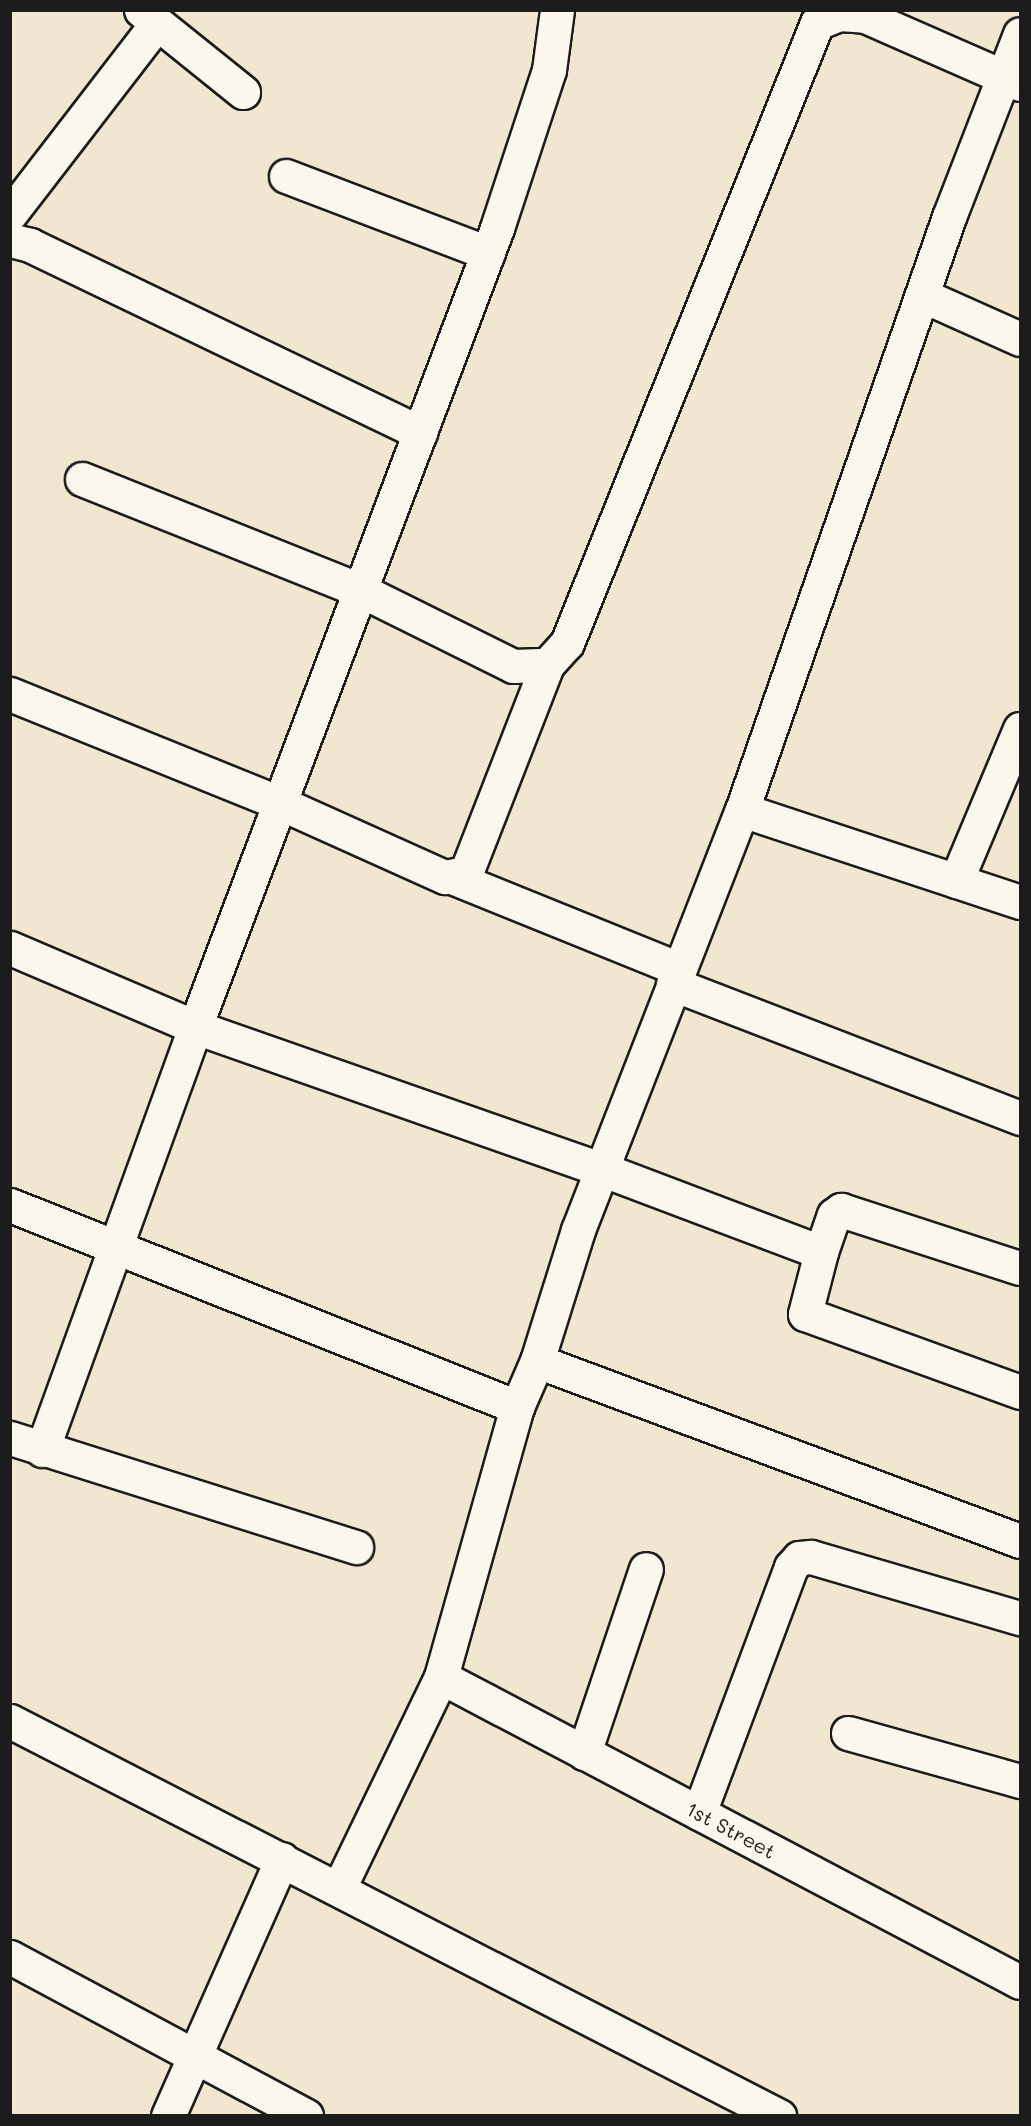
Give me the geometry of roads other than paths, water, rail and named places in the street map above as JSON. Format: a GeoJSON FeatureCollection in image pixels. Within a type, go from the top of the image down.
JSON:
{"type":"FeatureCollection","features":[{"type":"Feature","properties":{"kind":"street"},"geometry":{"type":"LineString","coordinates":[[42,1450],[195,1027],[488,253],[549,70],[556,10]]}},
{"type":"Feature","properties":{"kind":"street"},"geometry":{"type":"LineString","coordinates":[[454,878],[471,867],[547,665],[567,643],[814,17],[839,14],[866,16],[1011,80]]}},
{"type":"Feature","properties":{"kind":"street"},"geometry":{"type":"LineString","coordinates":[[10,214],[149,17],[243,92]]}},
{"type":"Feature","properties":{"kind":"street"},"geometry":{"type":"LineString","coordinates":[[339,1888],[441,1677],[517,1407],[537,1361],[601,1170],[742,810],[924,296],[1011,80],[1020,34]]}},
{"type":"Feature","properties":{"kind":"street"},"geometry":{"type":"LineString","coordinates":[[286,176],[488,253]]}},
{"type":"Feature","properties":{"kind":"street"},"geometry":{"type":"LineString","coordinates":[[10,240],[30,245],[420,433]]}},
{"type":"Feature","properties":{"kind":"street"},"geometry":{"type":"LineString","coordinates":[[924,296],[1020,339]]}},
{"type":"Feature","properties":{"kind":"street"},"geometry":{"type":"LineString","coordinates":[[82,479],[360,590],[513,666],[547,665]]}},
{"type":"Feature","properties":{"kind":"street"},"geometry":{"type":"LineString","coordinates":[[10,694],[280,803],[676,977],[1020,1118]]}},
{"type":"Feature","properties":{"kind":"street"},"geometry":{"type":"LineString","coordinates":[[956,881],[1020,729]]}},
{"type":"Feature","properties":{"kind":"street"},"geometry":{"type":"LineString","coordinates":[[742,810],[1020,902]]}},
{"type":"Feature","properties":{"kind":"street"},"geometry":{"type":"LineString","coordinates":[[10,948],[195,1027],[601,1170],[821,1252]]}},
{"type":"Feature","properties":{"kind":"street"},"geometry":{"type":"LineString","coordinates":[[10,1205],[517,1407]]}},
{"type":"Feature","properties":{"kind":"street"},"geometry":{"type":"LineString","coordinates":[[1020,1268],[841,1210],[834,1215],[821,1252],[805,1314],[1020,1392]]}},
{"type":"Feature","properties":{"kind":"street"},"geometry":{"type":"LineString","coordinates":[[537,1361],[1020,1541]]}},
{"type":"Feature","properties":{"kind":"street"},"geometry":{"type":"LineString","coordinates":[[10,1438],[42,1450],[356,1547]]}},
{"type":"Feature","properties":{"kind":"street"},"geometry":{"type":"LineString","coordinates":[[699,1813],[791,1567],[800,1558],[811,1557],[1020,1618]]}},
{"type":"Feature","properties":{"kind":"street"},"geometry":{"type":"LineString","coordinates":[[584,1753],[646,1569]]}},
{"type":"Feature","properties":{"kind":"street","name":"1st Street"},"geometry":{"type":"LineString","coordinates":[[441,1677],[1020,1982]]}},
{"type":"Feature","properties":{"kind":"street"},"geometry":{"type":"LineString","coordinates":[[10,1721],[779,2115]]}},
{"type":"Feature","properties":{"kind":"street"},"geometry":{"type":"LineString","coordinates":[[848,1733],[1020,1781]]}},
{"type":"Feature","properties":{"kind":"street"},"geometry":{"type":"LineString","coordinates":[[168,2115],[282,1859]]}},
{"type":"Feature","properties":{"kind":"street"},"geometry":{"type":"LineString","coordinates":[[10,1957],[306,2115]]}}]}
